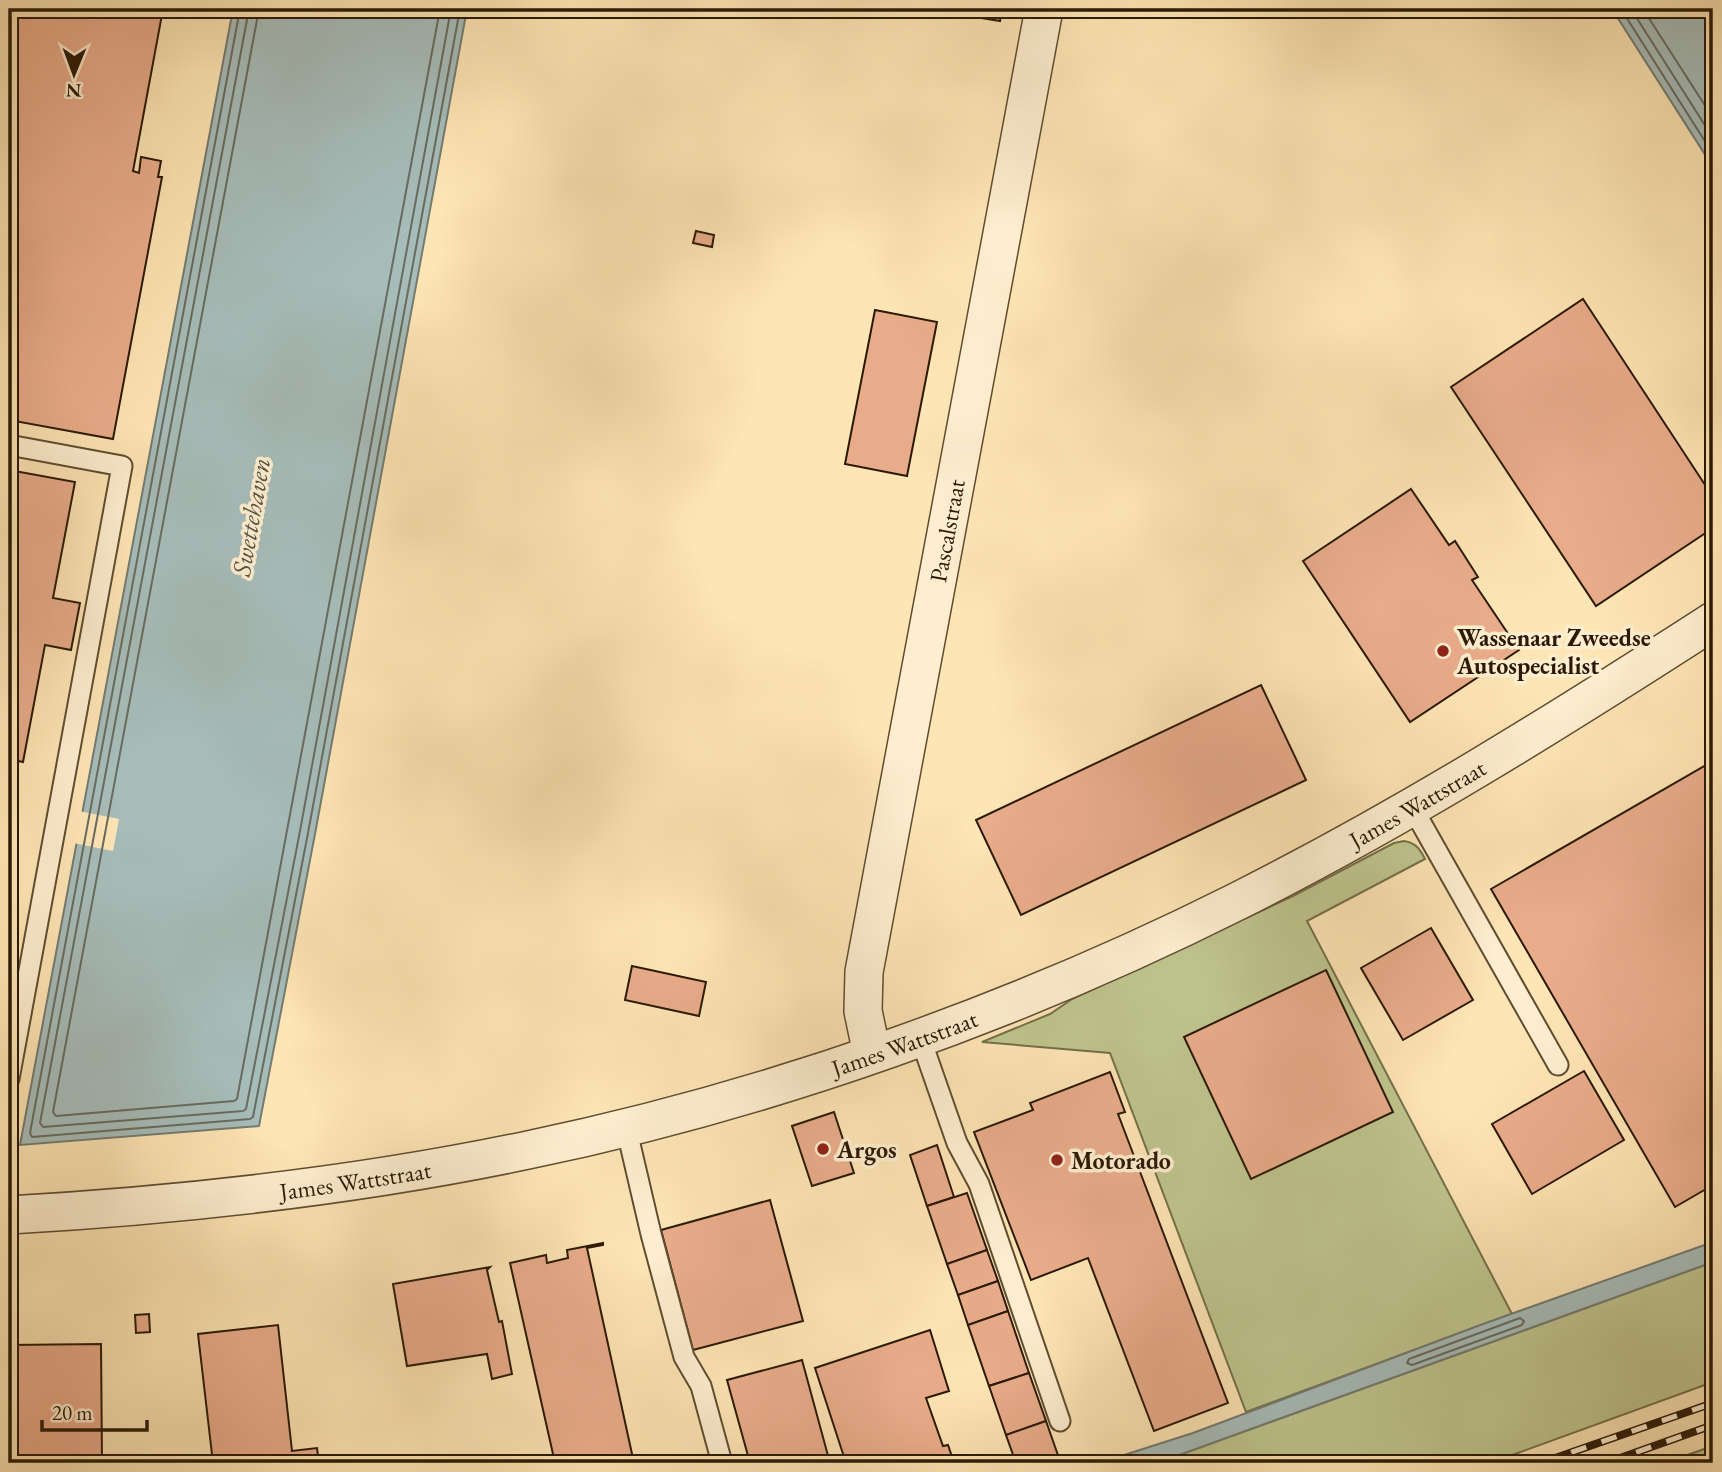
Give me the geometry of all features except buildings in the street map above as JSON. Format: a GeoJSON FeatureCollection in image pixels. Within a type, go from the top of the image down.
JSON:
{"type":"FeatureCollection","features":[{"type":"Feature","properties":{"kind":"street","name":"Pascalstraat"},"geometry":{"type":"LineString","coordinates":[[872,1054],[863,1011],[864,972],[1044,9]]}},
{"type":"Feature","properties":{"kind":"street","name":"James Wattstraat"},"geometry":{"type":"LineString","coordinates":[[9,1215],[117,1209],[274,1193],[449,1166],[529,1150],[732,1099],[872,1054],[1059,982],[1235,903],[1340,848],[1498,758],[1713,621]]}},
{"type":"Feature","properties":{"kind":"lane"},"geometry":{"type":"LineString","coordinates":[[9,445],[122,466],[9,1079]]}},
{"type":"Feature","properties":{"kind":"lane"},"geometry":{"type":"LineString","coordinates":[[1412,807],[1558,1065]]}},
{"type":"Feature","properties":{"kind":"lane"},"geometry":{"type":"LineString","coordinates":[[920,1037],[957,1143],[979,1184],[1060,1420]]}},
{"type":"Feature","properties":{"kind":"lane"},"geometry":{"type":"LineString","coordinates":[[626,1127],[684,1357],[701,1386],[722,1463]]}},
{"type":"Feature","properties":{"kind":"green space"},"geometry":{"type":"Polygon","coordinates":[[[1404,841],[1417,847],[1425,859],[1307,921],[1512,1314],[1246,1412],[1110,1053],[982,1042],[1050,1014],[1072,999],[1293,896],[1394,843],[1404,841]]]}},
{"type":"Feature","properties":{"kind":"green space"},"geometry":{"type":"Polygon","coordinates":[[[1713,1262],[1713,1382],[1515,1454],[1488,1463],[1157,1463],[1713,1262]]]}},
{"type":"Feature","properties":{"kind":"green space"},"geometry":{"type":"Polygon","coordinates":[[[1713,1446],[1713,1463],[1664,1463],[1713,1446]]]}},
{"type":"Feature","properties":{"kind":"water","name":"Swettehaven"},"geometry":{"type":"Polygon","coordinates":[[[233,9],[467,9],[259,1126],[20,1145],[233,9]]]}},
{"type":"Feature","properties":{"kind":"water"},"geometry":{"type":"Polygon","coordinates":[[[1612,9],[1713,9],[1713,167],[1612,9]]]}},
{"type":"Feature","properties":{"kind":"water"},"geometry":{"type":"Polygon","coordinates":[[[1713,1242],[1713,1262],[1157,1463],[1099,1463],[1193,1433],[1483,1324],[1713,1242]]]}},
{"type":"Feature","properties":{"kind":"pier"},"geometry":{"type":"Polygon","coordinates":[[[79,811],[119,819],[113,851],[73,843],[79,811]]]}},
{"type":"Feature","properties":{"kind":"railway"},"geometry":{"type":"LineString","coordinates":[[1541,1463],[1713,1403]]}},
{"type":"Feature","properties":{"kind":"railway"},"geometry":{"type":"LineString","coordinates":[[1606,1463],[1713,1425]]}},
{"type":"Feature","properties":{"kind":"place","name":"Wassenaar Zweedse Autospecialist"},"geometry":{"type":"Point","coordinates":[1443,651]}},
{"type":"Feature","properties":{"kind":"place","name":"Argos"},"geometry":{"type":"Point","coordinates":[823,1149]}},
{"type":"Feature","properties":{"kind":"place","name":"Motorado"},"geometry":{"type":"Point","coordinates":[1057,1160]}}]}
